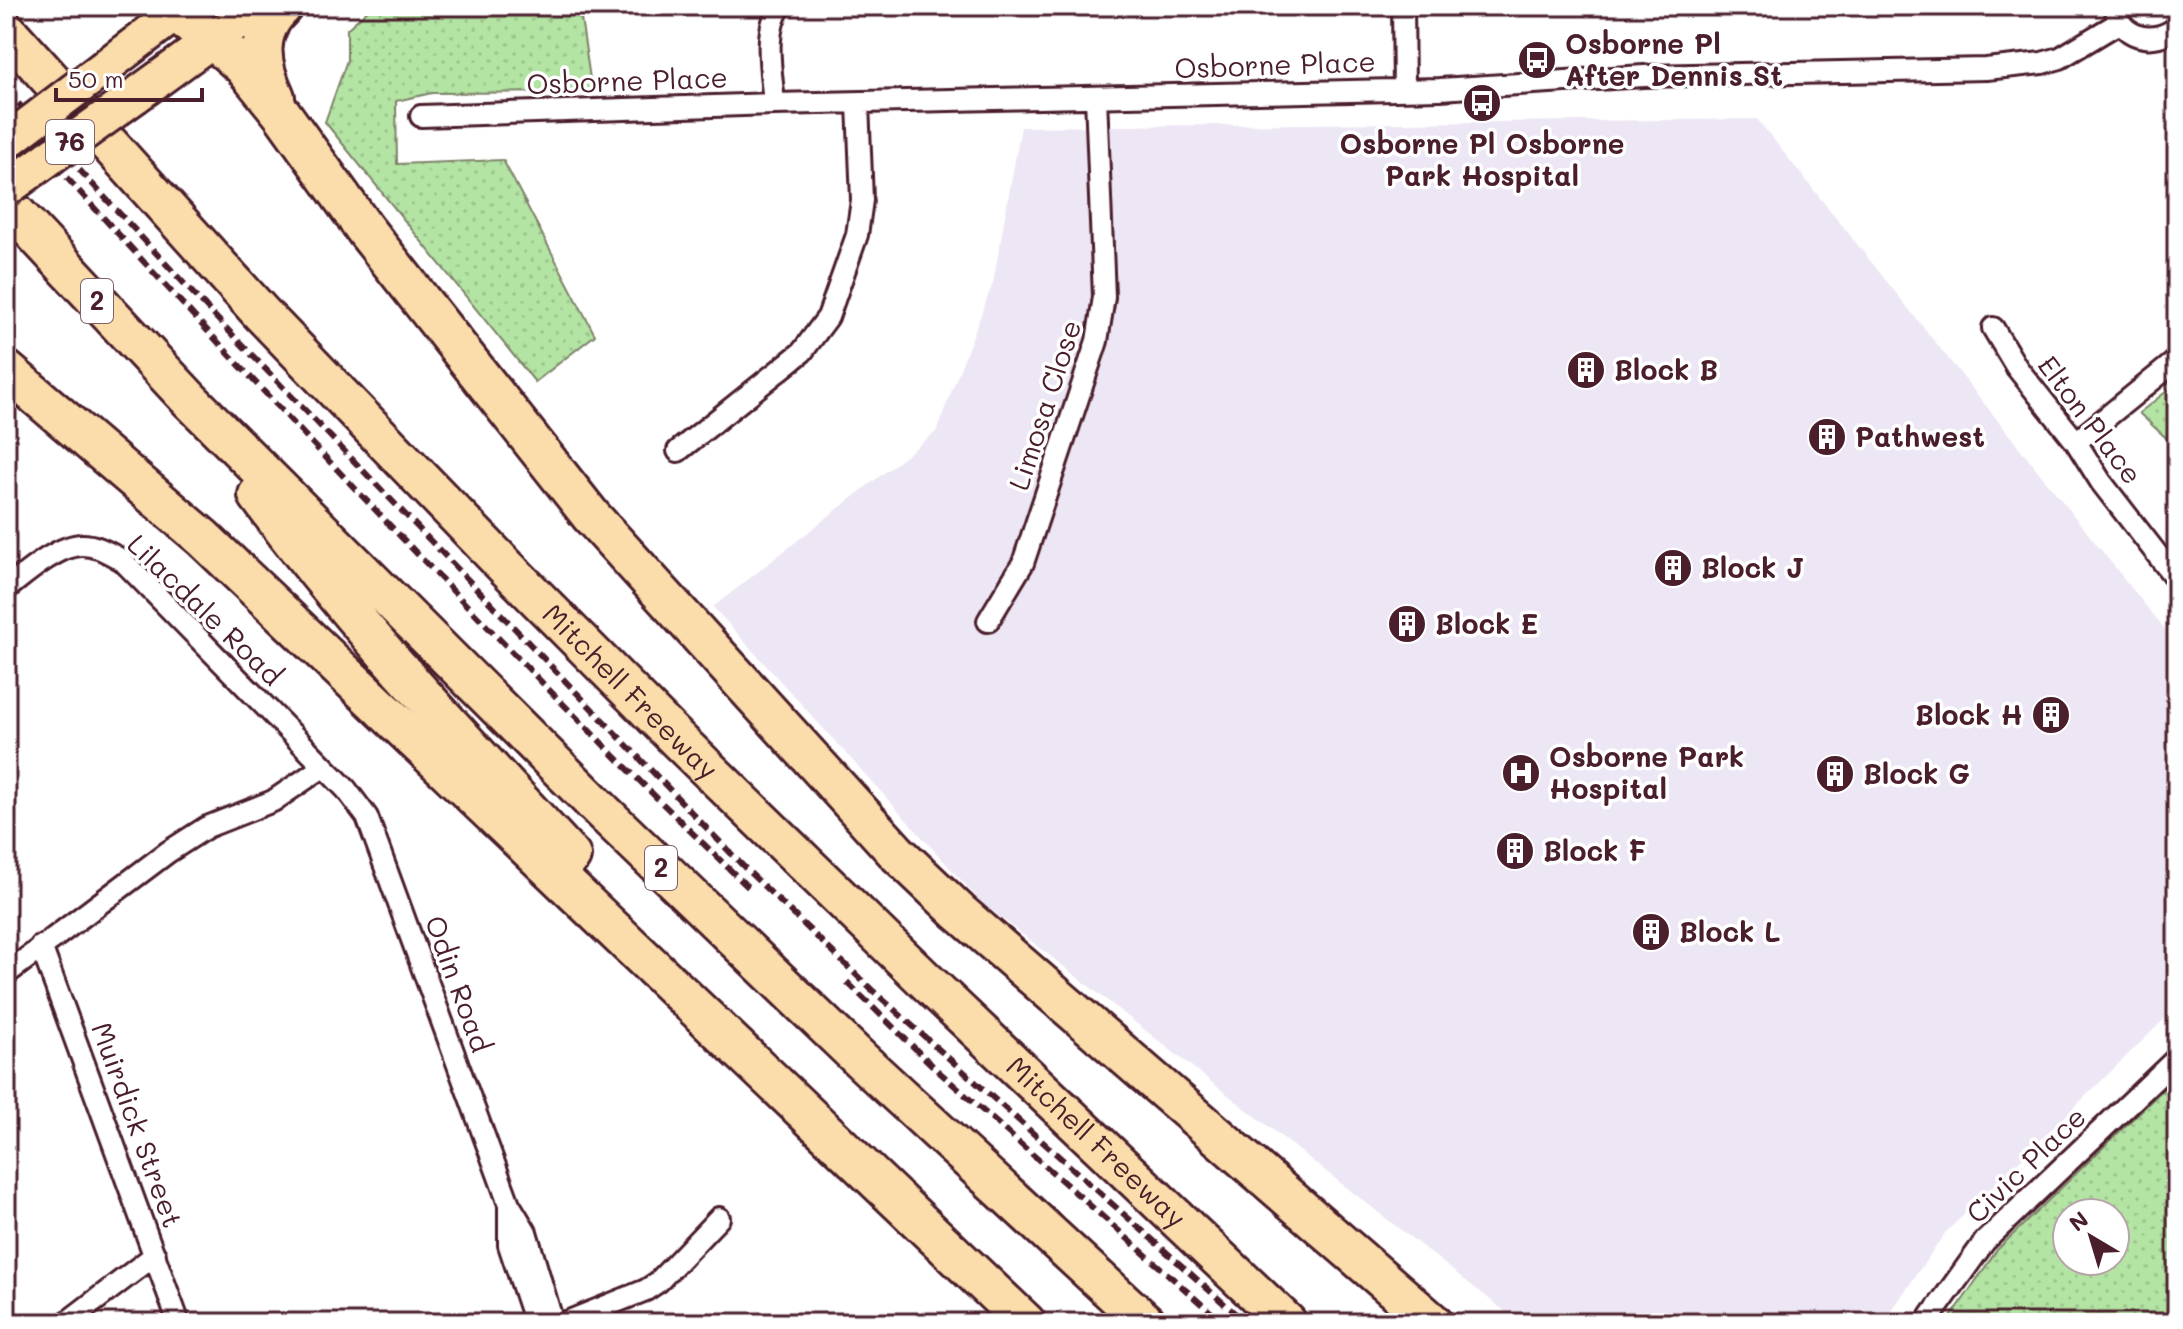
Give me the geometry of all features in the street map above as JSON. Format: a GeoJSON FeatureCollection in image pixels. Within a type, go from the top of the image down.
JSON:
{"type":"FeatureCollection","features":[{"type":"Feature","properties":{"kind":"highway","name":"76"},"geometry":{"type":"LineString","coordinates":[[6,189],[259,6]]}},
{"type":"Feature","properties":{"kind":"highway"},"geometry":{"type":"LineString","coordinates":[[282,114],[261,57],[271,17],[283,6]]}},
{"type":"Feature","properties":{"kind":"highway","name":"76"},"geometry":{"type":"LineString","coordinates":[[6,142],[105,67],[174,9]]}},
{"type":"Feature","properties":{"kind":"highway"},"geometry":{"type":"LineString","coordinates":[[174,9],[243,66],[282,114],[366,231],[591,516],[897,853],[959,912],[1122,1055],[1433,1323]]}},
{"type":"Feature","properties":{"kind":"highway","name":"Mitchell Freeway"},"geometry":{"type":"LineString","coordinates":[[6,30],[261,313],[506,567],[679,741],[924,979],[1287,1323]]}},
{"type":"Feature","properties":{"kind":"highway","name":"2"},"geometry":{"type":"LineString","coordinates":[[6,203],[189,399],[605,814],[862,1061],[1146,1323]]}},
{"type":"Feature","properties":{"kind":"highway"},"geometry":{"type":"LineString","coordinates":[[7,371],[203,538],[1026,1323]]}},
{"type":"Feature","properties":{"kind":"highway"},"geometry":{"type":"LineString","coordinates":[[189,399],[307,561],[398,668],[817,1123]]}},
{"type":"Feature","properties":{"kind":"street"},"geometry":{"type":"LineString","coordinates":[[774,104],[771,33],[776,12],[781,6]]}},
{"type":"Feature","properties":{"kind":"street"},"geometry":{"type":"LineString","coordinates":[[1403,6],[1404,89]]}},
{"type":"Feature","properties":{"kind":"street","name":"Osborne Place"},"geometry":{"type":"LineString","coordinates":[[421,116],[1404,89],[1644,76],[1986,69],[2060,58],[2118,14],[2127,30],[2147,39],[2174,37]]}},
{"type":"Feature","properties":{"kind":"street","name":"Limosa Close"},"geometry":{"type":"LineString","coordinates":[[988,621],[1023,563],[1102,321],[1104,297],[1096,97]]}},
{"type":"Feature","properties":{"kind":"street"},"geometry":{"type":"LineString","coordinates":[[678,451],[802,352],[828,317],[857,235],[862,200],[858,104]]}},
{"type":"Feature","properties":{"kind":"street","name":"Elton Place"},"geometry":{"type":"LineString","coordinates":[[1993,328],[2017,368],[2076,442],[2101,482],[2177,580]]}},
{"type":"Feature","properties":{"kind":"street"},"geometry":{"type":"LineString","coordinates":[[2076,442],[2177,360]]}},
{"type":"Feature","properties":{"kind":"street","name":"Lilacdale Road"},"geometry":{"type":"LineString","coordinates":[[6,589],[40,563],[79,545],[102,549],[122,560],[346,789]]}},
{"type":"Feature","properties":{"kind":"street"},"geometry":{"type":"LineString","coordinates":[[6,974],[168,852],[207,827],[273,801],[323,767]]}},
{"type":"Feature","properties":{"kind":"street","name":"Odin Road"},"geometry":{"type":"LineString","coordinates":[[346,789],[367,817],[509,1204],[526,1232],[553,1323]]}},
{"type":"Feature","properties":{"kind":"street","name":"Muirdick Street"},"geometry":{"type":"LineString","coordinates":[[41,946],[179,1323]]}},
{"type":"Feature","properties":{"kind":"street","name":"Civic Place"},"geometry":{"type":"LineString","coordinates":[[1926,1323],[1985,1241],[2177,1058]]}},
{"type":"Feature","properties":{"kind":"street","name":"Odin Road"},"geometry":{"type":"LineString","coordinates":[[509,1204],[509,1245],[535,1323]]}},
{"type":"Feature","properties":{"kind":"street"},"geometry":{"type":"LineString","coordinates":[[564,1323],[646,1290],[658,1282],[719,1218]]}},
{"type":"Feature","properties":{"kind":"street"},"geometry":{"type":"LineString","coordinates":[[66,1323],[155,1255]]}},
{"type":"Feature","properties":{"kind":"shaded area","name":"Osborne Park Hospital"},"geometry":{"type":"Polygon","coordinates":[[[1757,119],[2177,645],[2177,1007],[1945,1233],[1883,1323],[1520,1323],[981,902],[713,607],[936,432],[993,283],[1021,127],[1757,119]]]}},
{"type":"Feature","properties":{"kind":"green space"},"geometry":{"type":"Polygon","coordinates":[[[372,6],[602,6],[581,18],[592,92],[432,93],[396,101],[397,164],[503,160],[595,335],[535,382],[325,122],[347,60],[347,29],[372,6]]]}},
{"type":"Feature","properties":{"kind":"green space"},"geometry":{"type":"Polygon","coordinates":[[[2177,383],[2177,448],[2139,413],[2177,383]]]}},
{"type":"Feature","properties":{"kind":"green space"},"geometry":{"type":"Polygon","coordinates":[[[2177,1076],[2177,1323],[1947,1323],[1997,1250],[2051,1198],[2051,1277],[2131,1277],[2131,1197],[2052,1197],[2177,1076]]]}},
{"type":"Feature","properties":{"kind":"railway"},"geometry":{"type":"LineString","coordinates":[[6,90],[202,303],[745,868],[871,989],[1246,1323]]}},
{"type":"Feature","properties":{"kind":"railway"},"geometry":{"type":"LineString","coordinates":[[6,111],[371,506],[558,699],[749,888]]}},
{"type":"Feature","properties":{"kind":"railway"},"geometry":{"type":"LineString","coordinates":[[847,982],[938,1071],[1223,1323]]}},
{"type":"Feature","properties":{"kind":"place","name":"Osborne Pl After Dennis St"},"geometry":{"type":"Point","coordinates":[1537,60]}},
{"type":"Feature","properties":{"kind":"place","name":"Osborne Pl Osborne Park Hospital"},"geometry":{"type":"Point","coordinates":[1482,103]}},
{"type":"Feature","properties":{"kind":"place","name":"Block B"},"geometry":{"type":"Point","coordinates":[1586,370]}},
{"type":"Feature","properties":{"kind":"place","name":"Pathwest"},"geometry":{"type":"Point","coordinates":[1827,437]}},
{"type":"Feature","properties":{"kind":"place","name":"Block J"},"geometry":{"type":"Point","coordinates":[1673,568]}},
{"type":"Feature","properties":{"kind":"place","name":"Block E"},"geometry":{"type":"Point","coordinates":[1407,624]}},
{"type":"Feature","properties":{"kind":"place","name":"Block H"},"geometry":{"type":"Point","coordinates":[2051,715]}},
{"type":"Feature","properties":{"kind":"place","name":"Osborne Park Hospital"},"geometry":{"type":"Point","coordinates":[1521,773]}},
{"type":"Feature","properties":{"kind":"place","name":"Block G"},"geometry":{"type":"Point","coordinates":[1835,774]}},
{"type":"Feature","properties":{"kind":"place","name":"Block F"},"geometry":{"type":"Point","coordinates":[1515,851]}},
{"type":"Feature","properties":{"kind":"place","name":"Block L"},"geometry":{"type":"Point","coordinates":[1651,932]}}]}
